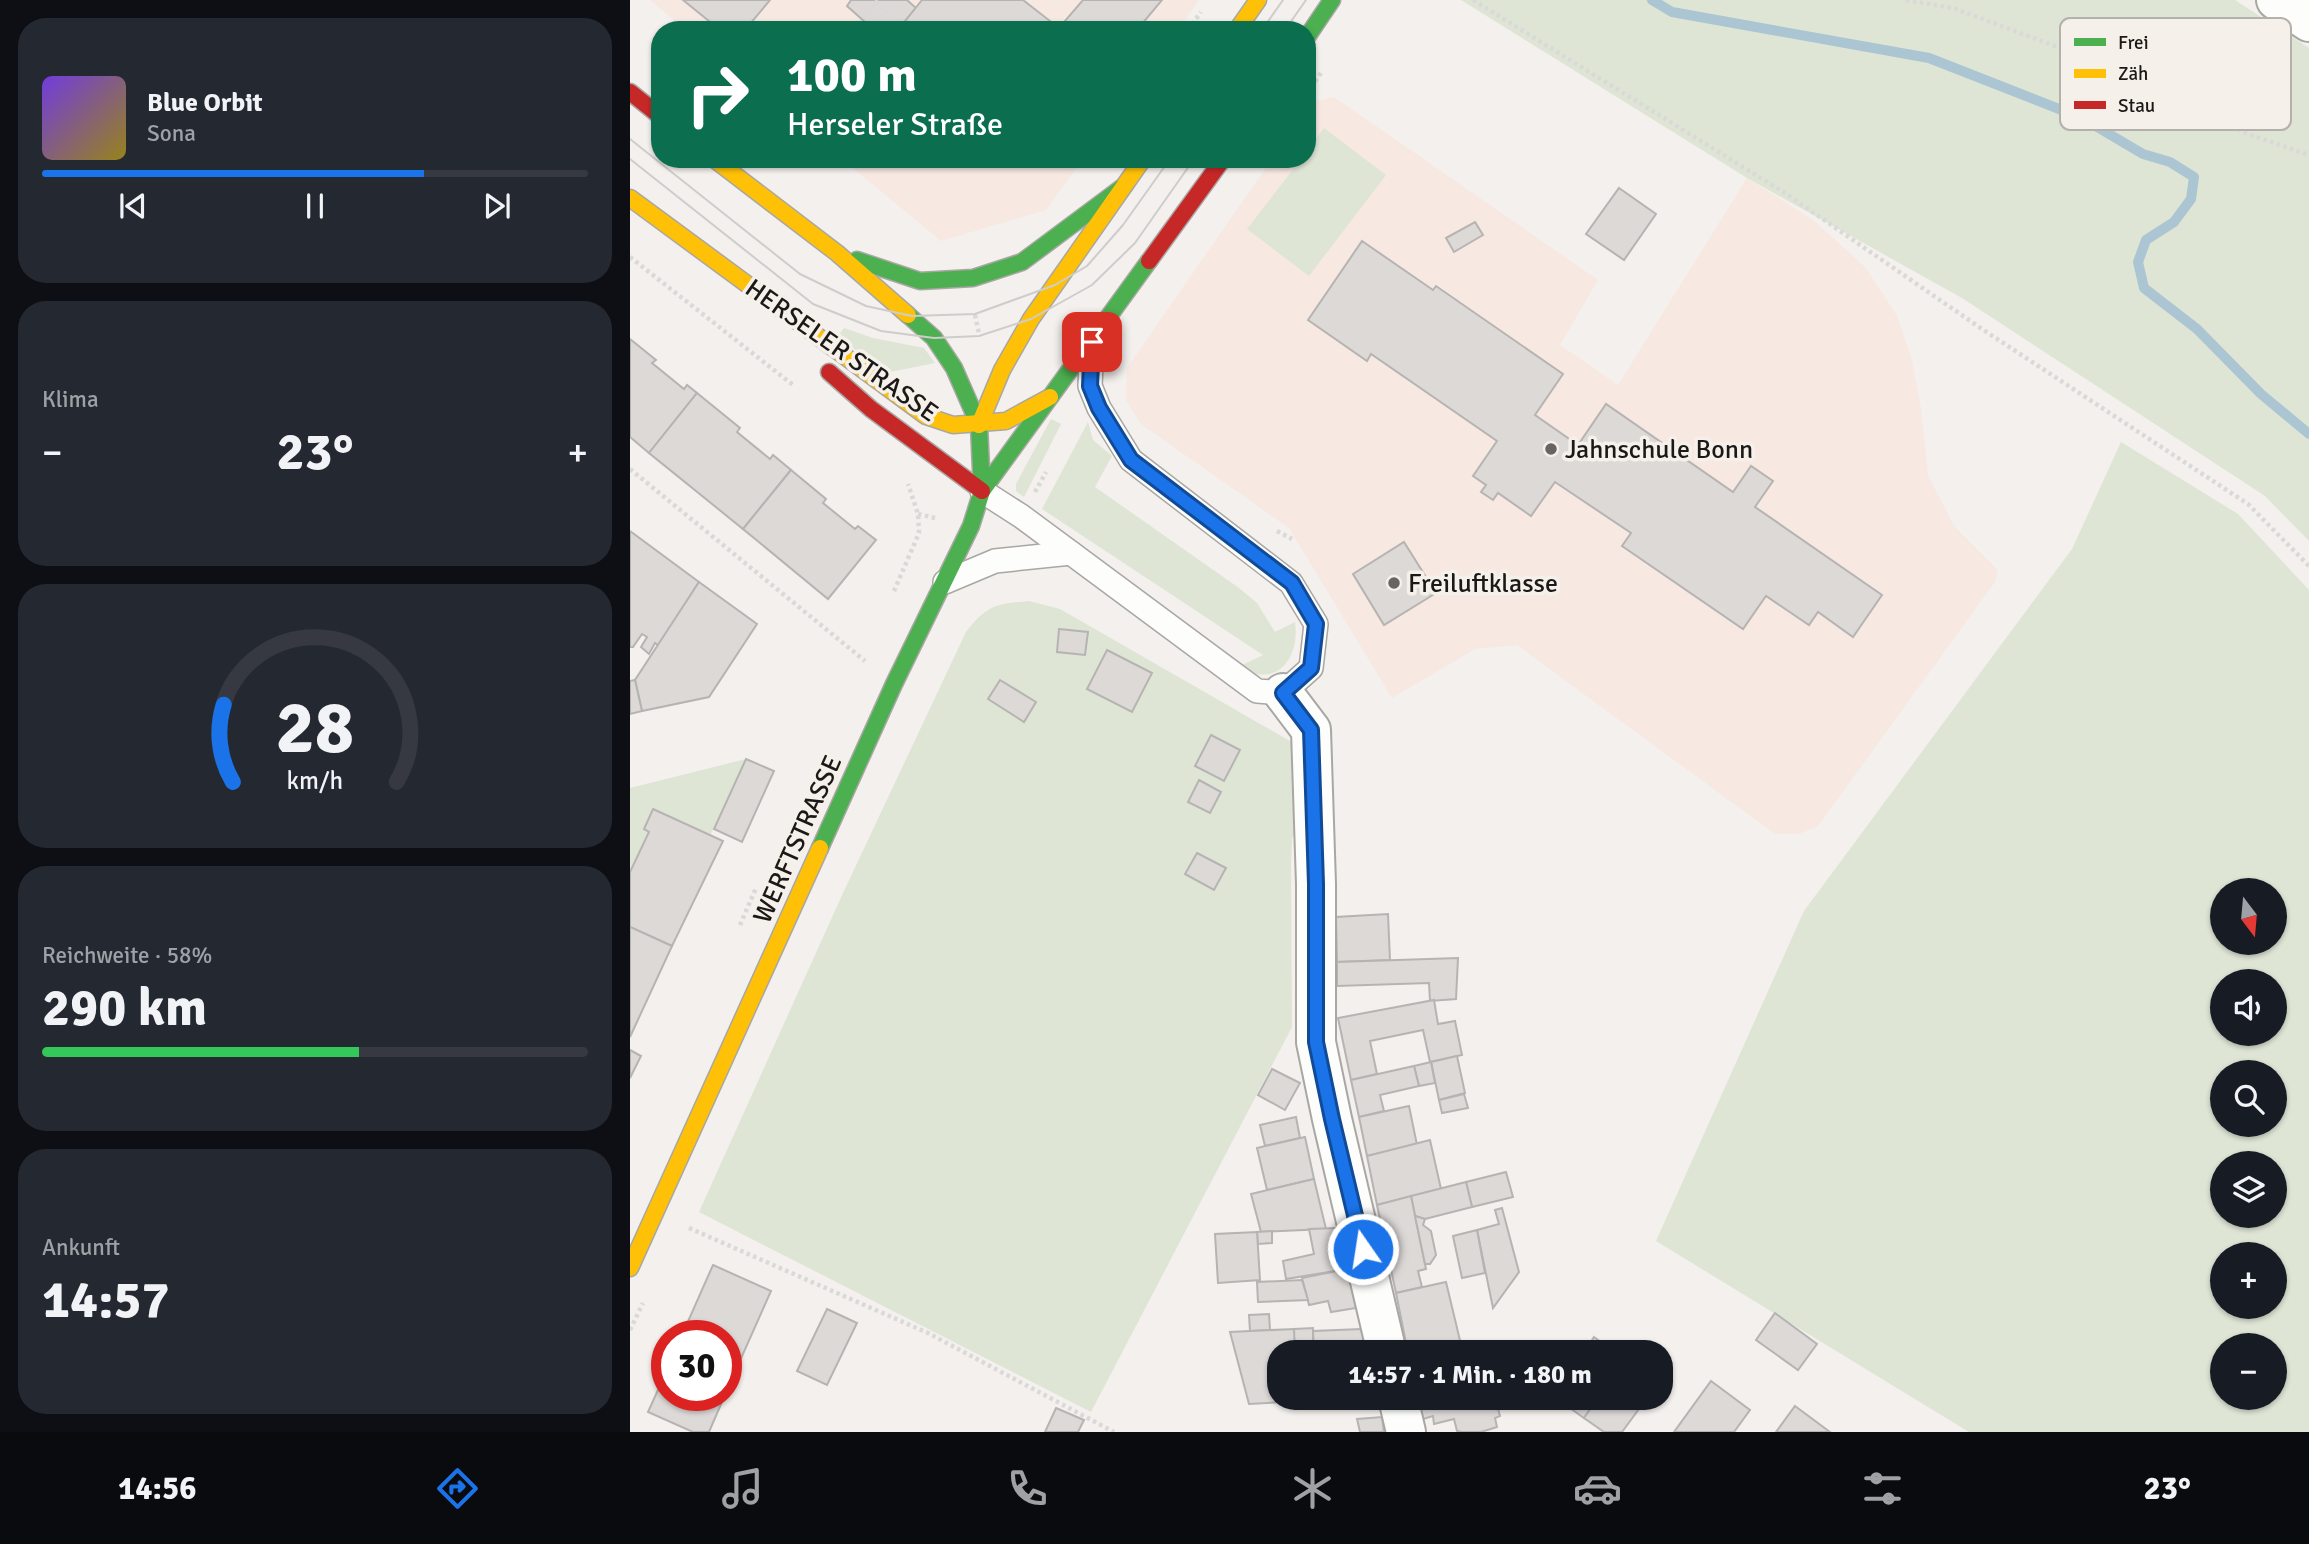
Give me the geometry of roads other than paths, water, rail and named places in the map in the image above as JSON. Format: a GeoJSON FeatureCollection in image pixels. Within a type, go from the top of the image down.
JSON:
{"type":"FeatureCollection","features":[{"type":"Feature","properties":{"kind":"street"},"geometry":{"type":"LineString","coordinates":[[1243,21],[1258,0]]}},
{"type":"Feature","properties":{"kind":"street"},"geometry":{"type":"LineString","coordinates":[[1316,24],[1332,0]]}},
{"type":"Feature","properties":{"kind":"street"},"geometry":{"type":"LineString","coordinates":[[2276,0],[2309,22]]}},
{"type":"Feature","properties":{"kind":"street"},"geometry":{"type":"LineString","coordinates":[[630,92],[651,109]]}},
{"type":"Feature","properties":{"kind":"street","name":"HERSELER STRASSE"},"geometry":{"type":"LineString","coordinates":[[630,198],[926,416],[953,425],[979,425],[954,368],[934,338],[837,253],[726,168]]}},
{"type":"Feature","properties":{"kind":"street"},"geometry":{"type":"LineString","coordinates":[[979,425],[1002,370],[1031,318],[1137,168]]}},
{"type":"Feature","properties":{"kind":"street"},"geometry":{"type":"LineString","coordinates":[[982,491],[1217,168]]}},
{"type":"Feature","properties":{"kind":"street","name":"HERSELER STRASSE"},"geometry":{"type":"LineString","coordinates":[[837,253],[920,281],[973,278],[1022,262],[1124,186]]}},
{"type":"Feature","properties":{"kind":"street","name":"HERSELER STRASSE"},"geometry":{"type":"LineString","coordinates":[[663,223],[788,335]]}},
{"type":"Feature","properties":{"kind":"street","name":"HERSELER STRASSE"},"geometry":{"type":"LineString","coordinates":[[819,363],[871,409],[982,491]]}},
{"type":"Feature","properties":{"kind":"street"},"geometry":{"type":"LineString","coordinates":[[979,425],[1006,421],[1050,397]]}},
{"type":"Feature","properties":{"kind":"street","name":"WERFTSTRASSE"},"geometry":{"type":"LineString","coordinates":[[630,1268],[894,684],[971,526],[982,491],[979,425]]}},
{"type":"Feature","properties":{"kind":"street"},"geometry":{"type":"LineString","coordinates":[[1283,693],[1311,730],[1316,884],[1316,1042],[1384,1340]]}},
{"type":"Feature","properties":{"kind":"street"},"geometry":{"type":"LineString","coordinates":[[1401,1410],[1406,1432]]}},
{"type":"Feature","properties":{"kind":"lane"},"geometry":{"type":"LineString","coordinates":[[1092,342],[1090,386],[1099,408],[1131,460],[1292,583],[1316,624],[1311,668],[1283,693]]}},
{"type":"Feature","properties":{"kind":"lane","name":"HERSELER STRASSE"},"geometry":{"type":"LineString","coordinates":[[982,491],[1021,516],[1257,691],[1283,693]]}},
{"type":"Feature","properties":{"kind":"lane"},"geometry":{"type":"LineString","coordinates":[[945,582],[995,561],[1071,553]]}},
{"type":"Feature","properties":{"kind":"waterway"},"geometry":{"type":"LineString","coordinates":[[1652,0],[1672,12],[1929,58],[2060,109]]}},
{"type":"Feature","properties":{"kind":"waterway"},"geometry":{"type":"LineString","coordinates":[[2102,130],[2143,154],[2170,162],[2194,177],[2191,199],[2174,222],[2146,240],[2138,262],[2144,288],[2197,329],[2261,394],[2309,434]]}},
{"type":"Feature","properties":{"kind":"tram line"},"geometry":{"type":"LineString","coordinates":[[1268,21],[1283,0]]}},
{"type":"Feature","properties":{"kind":"tram line"},"geometry":{"type":"LineString","coordinates":[[1291,21],[1306,0]]}},
{"type":"Feature","properties":{"kind":"tram line"},"geometry":{"type":"LineString","coordinates":[[630,139],[651,156]]}},
{"type":"Feature","properties":{"kind":"tram line"},"geometry":{"type":"LineString","coordinates":[[630,159],[813,304],[881,331],[934,338],[979,336],[1031,319],[1092,285],[1135,243],[1188,168]]}},
{"type":"Feature","properties":{"kind":"tram line"},"geometry":{"type":"LineString","coordinates":[[667,168],[800,274],[866,306],[912,316],[975,314],[1055,285],[1087,266],[1123,225],[1164,168]]}},
{"type":"Feature","properties":{"kind":"place","name":"Jahnschule Bonn"},"geometry":{"type":"Point","coordinates":[1551,449]}},
{"type":"Feature","properties":{"kind":"place","name":"Freiluftklasse"},"geometry":{"type":"Point","coordinates":[1394,583]}}]}
